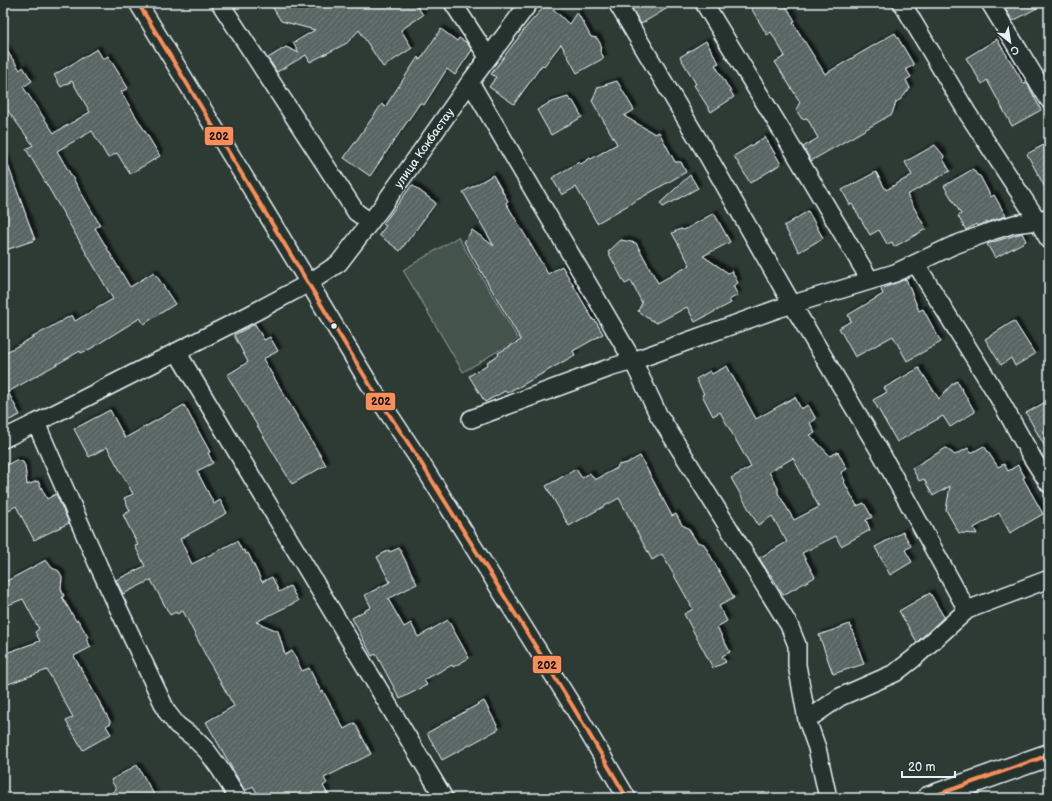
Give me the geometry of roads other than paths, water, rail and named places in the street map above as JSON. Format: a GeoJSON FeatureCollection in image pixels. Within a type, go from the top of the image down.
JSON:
{"type":"FeatureCollection","features":[{"type":"Feature","properties":{"kind":"highway"},"geometry":{"type":"LineString","coordinates":[[928,798],[1049,755]]}},
{"type":"Feature","properties":{"kind":"street"},"geometry":{"type":"LineString","coordinates":[[138,3],[373,390],[422,464],[568,698],[627,798]]}},
{"type":"Feature","properties":{"kind":"street"},"geometry":{"type":"LineString","coordinates":[[220,3],[356,212],[370,222]]}},
{"type":"Feature","properties":{"kind":"street"},"geometry":{"type":"LineString","coordinates":[[454,3],[488,57]]}},
{"type":"Feature","properties":{"kind":"street","name":"улица Кокбастау"},"geometry":{"type":"LineString","coordinates":[[3,439],[251,314],[309,283],[338,263],[370,222],[488,57],[529,3]]}},
{"type":"Feature","properties":{"kind":"street"},"geometry":{"type":"LineString","coordinates":[[617,3],[709,158],[792,304],[882,455],[967,610]]}},
{"type":"Feature","properties":{"kind":"street"},"geometry":{"type":"LineString","coordinates":[[704,3],[870,280]]}},
{"type":"Feature","properties":{"kind":"street"},"geometry":{"type":"LineString","coordinates":[[902,3],[968,114],[1044,219],[1049,240]]}},
{"type":"Feature","properties":{"kind":"street"},"geometry":{"type":"LineString","coordinates":[[990,3],[1049,100]]}},
{"type":"Feature","properties":{"kind":"street"},"geometry":{"type":"LineString","coordinates":[[470,82],[633,361],[658,414],[789,625],[797,645],[797,665],[807,720],[817,748],[828,798]]}},
{"type":"Feature","properties":{"kind":"street"},"geometry":{"type":"LineString","coordinates":[[471,419],[609,368],[633,361],[792,304],[807,301],[895,273],[952,246],[992,231],[1014,224],[1044,219]]}},
{"type":"Feature","properties":{"kind":"street"},"geometry":{"type":"LineString","coordinates":[[916,264],[996,393],[1033,459],[1049,484]]}},
{"type":"Feature","properties":{"kind":"street"},"geometry":{"type":"LineString","coordinates":[[177,352],[444,798]]}},
{"type":"Feature","properties":{"kind":"street"},"geometry":{"type":"LineString","coordinates":[[36,423],[99,567],[167,712],[177,725],[193,737],[207,751],[238,798]]}},
{"type":"Feature","properties":{"kind":"street"},"geometry":{"type":"LineString","coordinates":[[807,720],[840,697],[895,673],[913,659],[967,610],[1049,579]]}}]}
